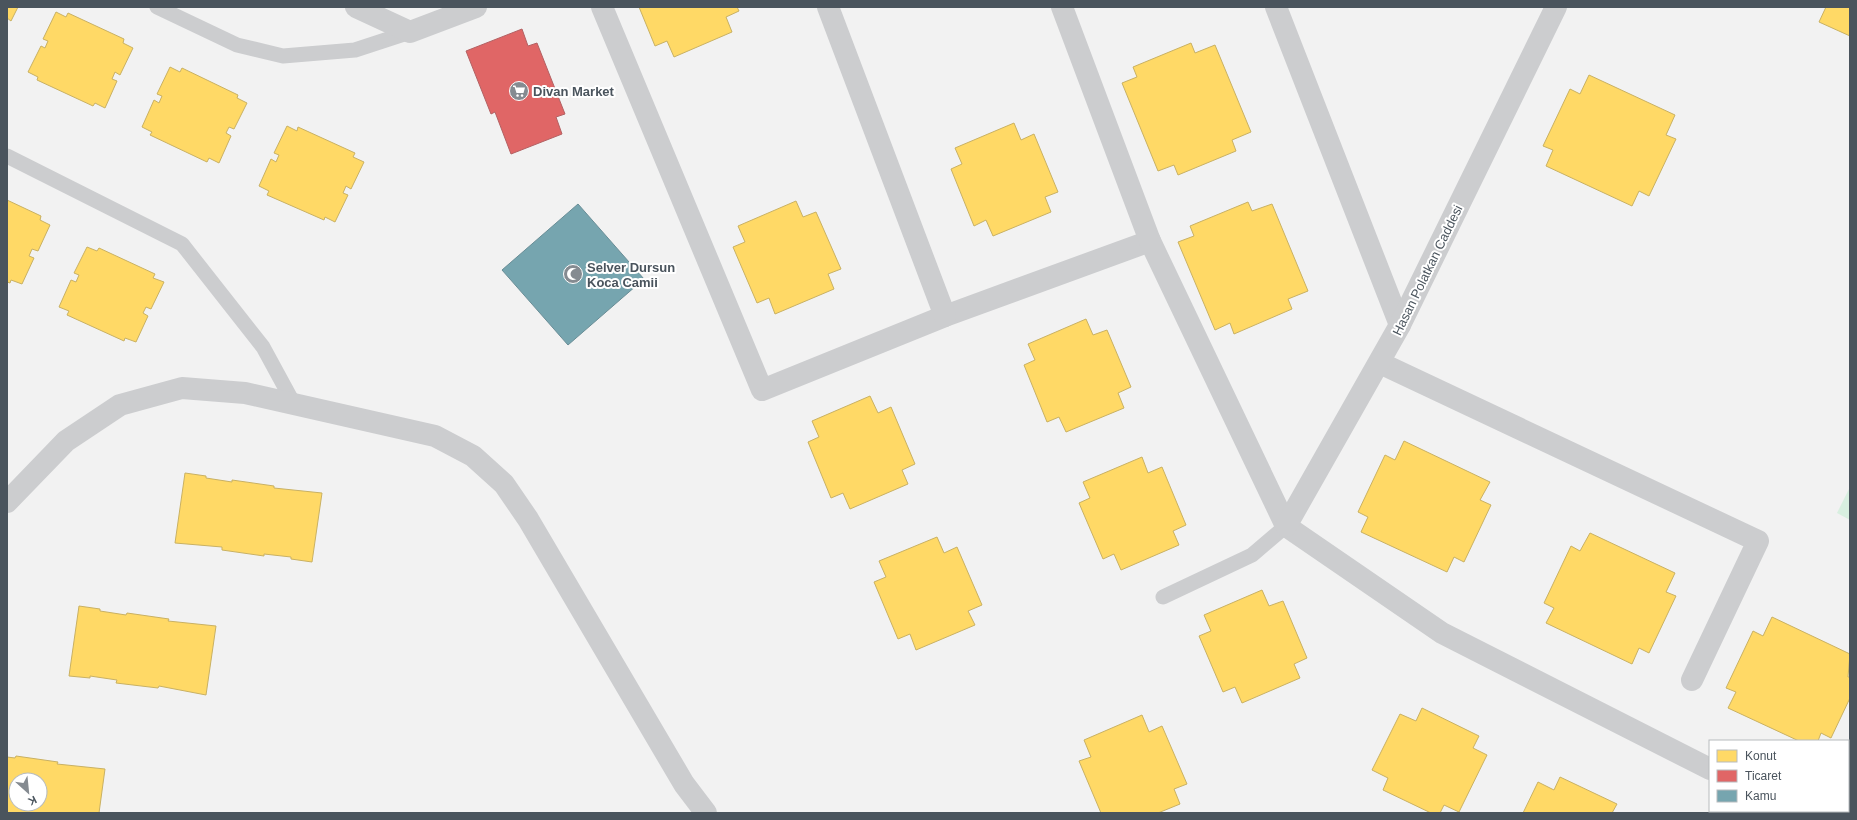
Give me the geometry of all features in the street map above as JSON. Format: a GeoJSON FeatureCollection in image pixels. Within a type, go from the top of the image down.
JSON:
{"type":"FeatureCollection","features":[{"type":"Feature","properties":{"kind":"street"},"geometry":{"type":"LineString","coordinates":[[356,7],[410,32],[476,7]]}},
{"type":"Feature","properties":{"kind":"street"},"geometry":{"type":"LineString","coordinates":[[602,7],[762,390],[945,316],[1150,241]]}},
{"type":"Feature","properties":{"kind":"street"},"geometry":{"type":"LineString","coordinates":[[828,7],[945,316]]}},
{"type":"Feature","properties":{"kind":"street"},"geometry":{"type":"LineString","coordinates":[[1062,7],[1150,241],[1286,526],[1442,633],[1709,768]]}},
{"type":"Feature","properties":{"kind":"street"},"geometry":{"type":"LineString","coordinates":[[1276,7],[1400,326]]}},
{"type":"Feature","properties":{"kind":"street","name":"Hasan Polatkan Caddesi"},"geometry":{"type":"LineString","coordinates":[[1286,526],[1380,364],[1400,326],[1556,7]]}},
{"type":"Feature","properties":{"kind":"street"},"geometry":{"type":"LineString","coordinates":[[1380,364],[1758,541],[1692,680]]}},
{"type":"Feature","properties":{"kind":"street"},"geometry":{"type":"LineString","coordinates":[[7,502],[66,441],[120,405],[182,388],[245,393],[435,436],[473,456],[504,484],[528,519],[684,784],[706,813]]}},
{"type":"Feature","properties":{"kind":"lane"},"geometry":{"type":"LineString","coordinates":[[157,7],[237,45],[283,56],[355,50],[410,32]]}},
{"type":"Feature","properties":{"kind":"lane"},"geometry":{"type":"LineString","coordinates":[[7,156],[182,244],[263,347],[294,404]]}},
{"type":"Feature","properties":{"kind":"lane"},"geometry":{"type":"LineString","coordinates":[[1163,597],[1252,555],[1286,526]]}},
{"type":"Feature","properties":{"kind":"green space"},"geometry":{"type":"Polygon","coordinates":[[[1850,487],[1850,520],[1837,513],[1850,487]]]}},
{"type":"Feature","properties":{"kind":"building: Konut"},"geometry":{"type":"Polygon","coordinates":[[[7,7],[18,7],[11,21],[7,18],[7,7]]]}},
{"type":"Feature","properties":{"kind":"building: Konut"},"geometry":{"type":"Polygon","coordinates":[[[639,7],[737,7],[739,11],[726,17],[732,32],[674,57],[667,41],[655,46],[639,7]]]}},
{"type":"Feature","properties":{"kind":"building: Konut"},"geometry":{"type":"Polygon","coordinates":[[[1826,7],[1850,7],[1850,36],[1819,22],[1826,7]]]}},
{"type":"Feature","properties":{"kind":"building: Konut"},"geometry":{"type":"Polygon","coordinates":[[[56,12],[66,17],[68,13],[124,39],[123,43],[133,48],[120,75],[115,72],[112,79],[117,81],[105,108],[95,103],[93,106],[37,80],[38,77],[28,72],[41,46],[45,48],[48,41],[43,39],[56,12]]]}},
{"type":"Feature","properties":{"kind":"building: Konut"},"geometry":{"type":"Polygon","coordinates":[[[1191,43],[1195,53],[1215,45],[1251,132],[1232,140],[1236,151],[1178,175],[1174,165],[1158,171],[1122,83],[1137,77],[1133,67],[1191,43]]]}},
{"type":"Feature","properties":{"kind":"building: Konut"},"geometry":{"type":"Polygon","coordinates":[[[170,67],[180,72],[182,68],[238,95],[237,98],[247,103],[234,129],[229,127],[226,133],[231,136],[219,163],[209,158],[207,162],[150,135],[152,132],[142,127],[154,100],[159,103],[162,96],[157,94],[170,67]]]}},
{"type":"Feature","properties":{"kind":"building: Konut"},"geometry":{"type":"Polygon","coordinates":[[[1589,75],[1675,115],[1666,135],[1676,139],[1649,196],[1639,191],[1632,206],[1546,166],[1553,150],[1543,146],[1570,89],[1580,94],[1589,75]]]}},
{"type":"Feature","properties":{"kind":"building: Konut"},"geometry":{"type":"Polygon","coordinates":[[[1014,123],[1021,140],[1034,134],[1058,192],[1045,197],[1051,212],[993,236],[986,220],[974,226],[951,169],[962,164],[955,148],[1014,123]]]}},
{"type":"Feature","properties":{"kind":"building: Konut"},"geometry":{"type":"Polygon","coordinates":[[[287,126],[297,131],[298,127],[355,153],[353,157],[364,162],[351,189],[346,186],[343,193],[348,195],[335,222],[325,217],[324,220],[267,195],[269,191],[259,186],[271,159],[276,162],[279,155],[274,153],[287,126]]]}},
{"type":"Feature","properties":{"kind":"building: Konut"},"geometry":{"type":"Polygon","coordinates":[[[7,200],[41,216],[40,220],[50,225],[38,251],[32,249],[29,256],[34,258],[22,284],[11,280],[10,283],[7,282],[7,200]]]}},
{"type":"Feature","properties":{"kind":"building: Konut"},"geometry":{"type":"Polygon","coordinates":[[[796,201],[803,217],[816,212],[841,269],[828,274],[834,289],[775,314],[769,298],[757,303],[733,247],[745,242],[738,226],[796,201]]]}},
{"type":"Feature","properties":{"kind":"building: Konut"},"geometry":{"type":"Polygon","coordinates":[[[1248,202],[1252,211],[1272,204],[1308,291],[1288,299],[1292,309],[1234,334],[1230,323],[1215,330],[1178,242],[1194,236],[1190,226],[1248,202]]]}},
{"type":"Feature","properties":{"kind":"building: Konut"},"geometry":{"type":"Polygon","coordinates":[[[87,247],[97,251],[99,248],[155,274],[153,278],[164,282],[151,309],[146,307],[143,313],[148,316],[136,342],[125,338],[124,341],[67,315],[69,311],[59,307],[71,280],[76,282],[79,275],[74,273],[87,247]]]}},
{"type":"Feature","properties":{"kind":"building: Konut"},"geometry":{"type":"Polygon","coordinates":[[[1086,319],[1093,335],[1107,330],[1131,387],[1118,393],[1124,408],[1066,432],[1059,417],[1047,422],[1024,365],[1035,360],[1028,344],[1086,319]]]}},
{"type":"Feature","properties":{"kind":"building: Konut"},"geometry":{"type":"Polygon","coordinates":[[[870,396],[878,413],[891,407],[915,464],[902,470],[908,484],[850,509],[843,493],[831,498],[808,442],[819,437],[812,421],[870,396]]]}},
{"type":"Feature","properties":{"kind":"building: Konut"},"geometry":{"type":"Polygon","coordinates":[[[1404,441],[1490,482],[1480,500],[1491,505],[1464,562],[1454,557],[1447,572],[1361,532],[1368,517],[1358,512],[1385,455],[1395,460],[1404,441]]]}},
{"type":"Feature","properties":{"kind":"building: Konut"},"geometry":{"type":"Polygon","coordinates":[[[1142,457],[1148,473],[1162,467],[1186,525],[1173,531],[1179,545],[1121,570],[1114,554],[1103,559],[1079,503],[1090,498],[1083,482],[1142,457]]]}},
{"type":"Feature","properties":{"kind":"building: Konut"},"geometry":{"type":"Polygon","coordinates":[[[185,473],[232,482],[232,480],[274,486],[274,488],[322,493],[312,562],[291,559],[291,557],[264,554],[264,556],[222,550],[222,547],[175,543],[185,473]]]}},
{"type":"Feature","properties":{"kind":"building: Konut"},"geometry":{"type":"Polygon","coordinates":[[[1590,533],[1675,573],[1666,592],[1676,596],[1649,653],[1639,648],[1632,664],[1546,623],[1554,608],[1544,603],[1571,546],[1580,551],[1590,533]]]}},
{"type":"Feature","properties":{"kind":"building: Konut"},"geometry":{"type":"Polygon","coordinates":[[[937,537],[944,553],[957,547],[982,605],[968,611],[975,625],[916,650],[910,634],[898,639],[874,582],[886,577],[879,561],[937,537]]]}},
{"type":"Feature","properties":{"kind":"building: Konut"},"geometry":{"type":"Polygon","coordinates":[[[1262,590],[1269,606],[1283,601],[1307,658],[1294,664],[1300,678],[1242,703],[1235,687],[1223,692],[1199,636],[1211,631],[1204,615],[1262,590]]]}},
{"type":"Feature","properties":{"kind":"building: Konut"},"geometry":{"type":"Polygon","coordinates":[[[79,606],[126,615],[127,613],[169,619],[168,621],[216,626],[206,695],[159,686],[158,688],[116,683],[117,680],[90,676],[90,678],[69,676],[79,606]]]}},
{"type":"Feature","properties":{"kind":"building: Konut"},"geometry":{"type":"Polygon","coordinates":[[[1772,617],[1850,654],[1848,677],[1850,677],[1850,698],[1831,738],[1821,733],[1818,740],[1797,740],[1728,708],[1736,692],[1726,688],[1753,631],[1763,636],[1772,617]]]}},
{"type":"Feature","properties":{"kind":"building: Konut"},"geometry":{"type":"Polygon","coordinates":[[[1422,708],[1479,736],[1473,748],[1487,755],[1459,812],[1444,805],[1440,813],[1431,813],[1383,790],[1388,778],[1372,770],[1400,714],[1416,721],[1422,708]]]}},
{"type":"Feature","properties":{"kind":"building: Konut"},"geometry":{"type":"Polygon","coordinates":[[[1142,715],[1149,732],[1162,726],[1187,784],[1174,789],[1180,804],[1158,813],[1101,813],[1079,761],[1091,757],[1084,740],[1142,715]]]}},
{"type":"Feature","properties":{"kind":"building: Konut"},"geometry":{"type":"Polygon","coordinates":[[[16,756],[58,762],[57,764],[105,769],[99,813],[7,813],[7,757],[15,758],[16,756]]]}},
{"type":"Feature","properties":{"kind":"building: Konut"},"geometry":{"type":"Polygon","coordinates":[[[1560,777],[1617,804],[1612,813],[1523,813],[1538,782],[1554,790],[1560,777]]]}},
{"type":"Feature","properties":{"kind":"building: Ticaret"},"geometry":{"type":"Polygon","coordinates":[[[522,29],[528,46],[537,43],[565,114],[556,117],[562,134],[511,154],[495,112],[491,114],[466,51],[522,29]]]}},
{"type":"Feature","properties":{"kind":"building: Kamu","name":"Selver Dursun Koca Camii"},"geometry":{"type":"Polygon","coordinates":[[[578,204],[644,279],[568,345],[502,270],[578,204]]]}},
{"type":"Feature","properties":{"kind":"place","name":"Divan Market"},"geometry":{"type":"Point","coordinates":[519,91]}},
{"type":"Feature","properties":{"kind":"place","name":"Selver Dursun Koca Camii"},"geometry":{"type":"Point","coordinates":[573,274]}}]}
